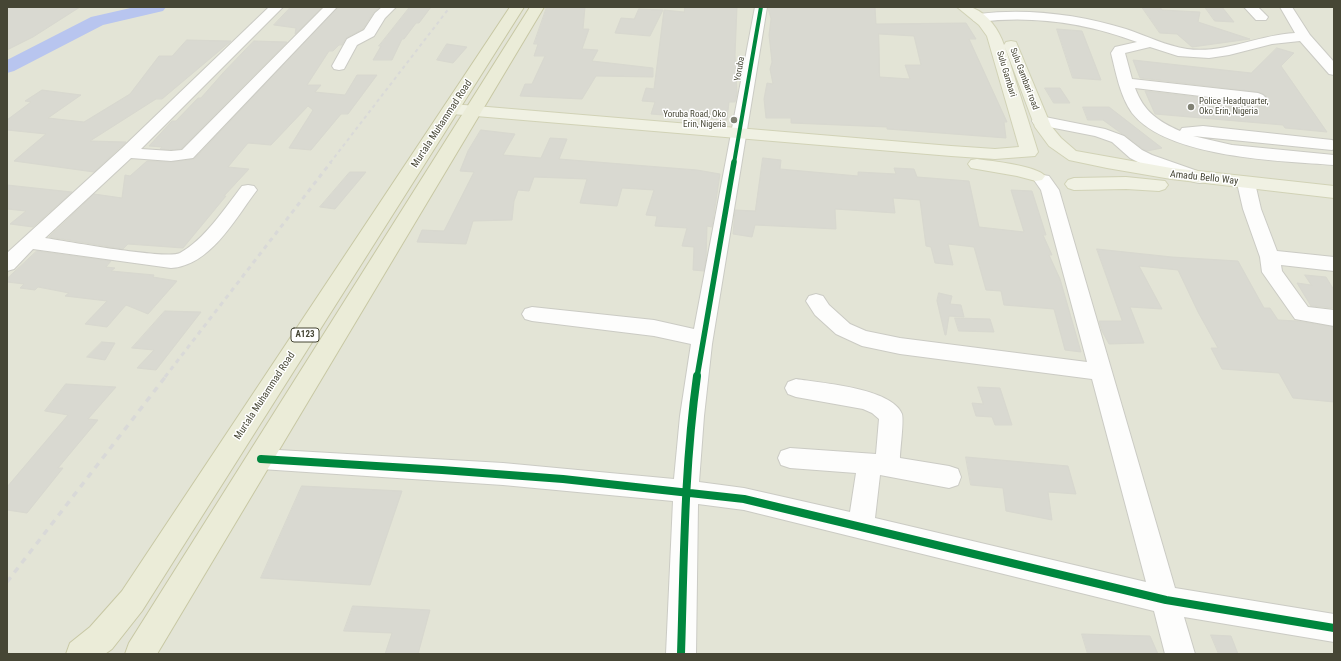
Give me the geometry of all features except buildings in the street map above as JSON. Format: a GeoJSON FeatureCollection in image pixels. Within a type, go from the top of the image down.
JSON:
{"type":"FeatureCollection","features":[{"type":"Feature","properties":{"kind":"highway","name":"Murtala Muhammad Road"},"geometry":{"type":"LineString","coordinates":[[140,654],[261,459],[460,114],[517,7]]}},
{"type":"Feature","properties":{"kind":"highway","name":"Murtala Muhammad Road"},"geometry":{"type":"LineString","coordinates":[[80,654],[101,638],[132,601],[460,114],[537,7]]}},
{"type":"Feature","properties":{"kind":"main road","name":"Sulu Gambari"},"geometry":{"type":"LineString","coordinates":[[964,7],[983,13],[994,36],[1029,152],[1024,159],[1027,168],[1054,184]]}},
{"type":"Feature","properties":{"kind":"main road","name":"Sulu Gambari road"},"geometry":{"type":"LineString","coordinates":[[983,13],[999,23],[1008,38],[1040,121],[1050,137],[1085,164],[1089,172],[1085,180],[1054,184]]}},
{"type":"Feature","properties":{"kind":"main road"},"geometry":{"type":"LineString","coordinates":[[460,114],[737,139]]}},
{"type":"Feature","properties":{"kind":"main road","name":"Amadu Bello Way"},"geometry":{"type":"LineString","coordinates":[[737,139],[974,153],[1029,152],[1046,148],[1128,168],[1200,178],[1334,203]]}},
{"type":"Feature","properties":{"kind":"main road","name":"Amadu Bello Way"},"geometry":{"type":"LineString","coordinates":[[737,139],[978,164],[1020,171],[1054,184],[1154,185],[1334,192]]}},
{"type":"Feature","properties":{"kind":"street"},"geometry":{"type":"LineString","coordinates":[[7,264],[29,242],[127,153],[277,7]]}},
{"type":"Feature","properties":{"kind":"street"},"geometry":{"type":"LineString","coordinates":[[127,153],[171,156],[187,154],[331,7]]}},
{"type":"Feature","properties":{"kind":"street"},"geometry":{"type":"LineString","coordinates":[[339,66],[352,42],[369,33],[380,16],[390,7]]}},
{"type":"Feature","properties":{"kind":"street","name":"Yoruba"},"geometry":{"type":"LineString","coordinates":[[682,654],[685,490],[692,406],[702,339],[711,296],[761,7]]}},
{"type":"Feature","properties":{"kind":"street"},"geometry":{"type":"LineString","coordinates":[[1250,7],[1261,17]]}},
{"type":"Feature","properties":{"kind":"street"},"geometry":{"type":"LineString","coordinates":[[1286,7],[1304,37],[1334,71]]}},
{"type":"Feature","properties":{"kind":"street"},"geometry":{"type":"LineString","coordinates":[[983,13],[1084,24],[1119,31],[1186,53],[1212,55],[1272,40],[1304,37]]}},
{"type":"Feature","properties":{"kind":"street"},"geometry":{"type":"LineString","coordinates":[[1152,43],[1120,50],[1118,53],[1133,102],[1140,112],[1150,121],[1170,133],[1196,143],[1224,149],[1307,158],[1333,153]]}},
{"type":"Feature","properties":{"kind":"street"},"geometry":{"type":"LineString","coordinates":[[1126,83],[1258,98]]}},
{"type":"Feature","properties":{"kind":"street"},"geometry":{"type":"LineString","coordinates":[[1040,121],[1099,132],[1118,139],[1136,154],[1146,159],[1200,178]]}},
{"type":"Feature","properties":{"kind":"street"},"geometry":{"type":"LineString","coordinates":[[1170,133],[1203,131],[1297,141],[1333,153]]}},
{"type":"Feature","properties":{"kind":"street"},"geometry":{"type":"LineString","coordinates":[[1297,141],[1307,158]]}},
{"type":"Feature","properties":{"kind":"street"},"geometry":{"type":"LineString","coordinates":[[1054,184],[1102,372],[1180,654]]}},
{"type":"Feature","properties":{"kind":"street"},"geometry":{"type":"LineString","coordinates":[[1248,188],[1252,209],[1270,257],[1272,272],[1302,314],[1334,318]]}},
{"type":"Feature","properties":{"kind":"street"},"geometry":{"type":"LineString","coordinates":[[29,242],[150,260],[169,262],[179,261],[202,246],[248,190]]}},
{"type":"Feature","properties":{"kind":"street"},"geometry":{"type":"LineString","coordinates":[[1270,257],[1334,264]]}},
{"type":"Feature","properties":{"kind":"street"},"geometry":{"type":"LineString","coordinates":[[816,301],[822,310],[843,329],[862,338],[900,346],[1102,372]]}},
{"type":"Feature","properties":{"kind":"street"},"geometry":{"type":"LineString","coordinates":[[532,314],[654,328],[702,339]]}},
{"type":"Feature","properties":{"kind":"street"},"geometry":{"type":"LineString","coordinates":[[796,388],[866,400],[880,406],[891,416],[861,527]]}},
{"type":"Feature","properties":{"kind":"street"},"geometry":{"type":"LineString","coordinates":[[790,458],[878,464],[949,478]]}},
{"type":"Feature","properties":{"kind":"street"},"geometry":{"type":"LineString","coordinates":[[261,459],[486,472],[685,490],[744,499],[1166,600],[1334,628]]}},
{"type":"Feature","properties":{"kind":"shaded area"},"geometry":{"type":"Polygon","coordinates":[[[7,7],[1334,7],[1334,654],[7,654],[7,7]]]}},
{"type":"Feature","properties":{"kind":"waterway"},"geometry":{"type":"LineString","coordinates":[[7,67],[97,21],[157,7]]}},
{"type":"Feature","properties":{"kind":"railway"},"geometry":{"type":"LineString","coordinates":[[330,163],[450,7]]}},
{"type":"Feature","properties":{"kind":"railway"},"geometry":{"type":"LineString","coordinates":[[165,377],[331,162]]}},
{"type":"Feature","properties":{"kind":"railway"},"geometry":{"type":"LineString","coordinates":[[7,582],[166,376]]}},
{"type":"Feature","properties":{"kind":"cycle path"},"geometry":{"type":"LineString","coordinates":[[681,654],[685,510],[695,392],[706,320],[761,7]]}},
{"type":"Feature","properties":{"kind":"cycle path"},"geometry":{"type":"LineString","coordinates":[[261,459],[503,474],[684,491],[744,499],[1166,600],[1334,628]]}},
{"type":"Feature","properties":{"kind":"place","name":"Police Headquarter, Oko Erin, Nigeria"},"geometry":{"type":"Point","coordinates":[1191,107]}},
{"type":"Feature","properties":{"kind":"place","name":"Yoruba Road, Oko Erin, Nigeria"},"geometry":{"type":"Point","coordinates":[734,120]}}]}
